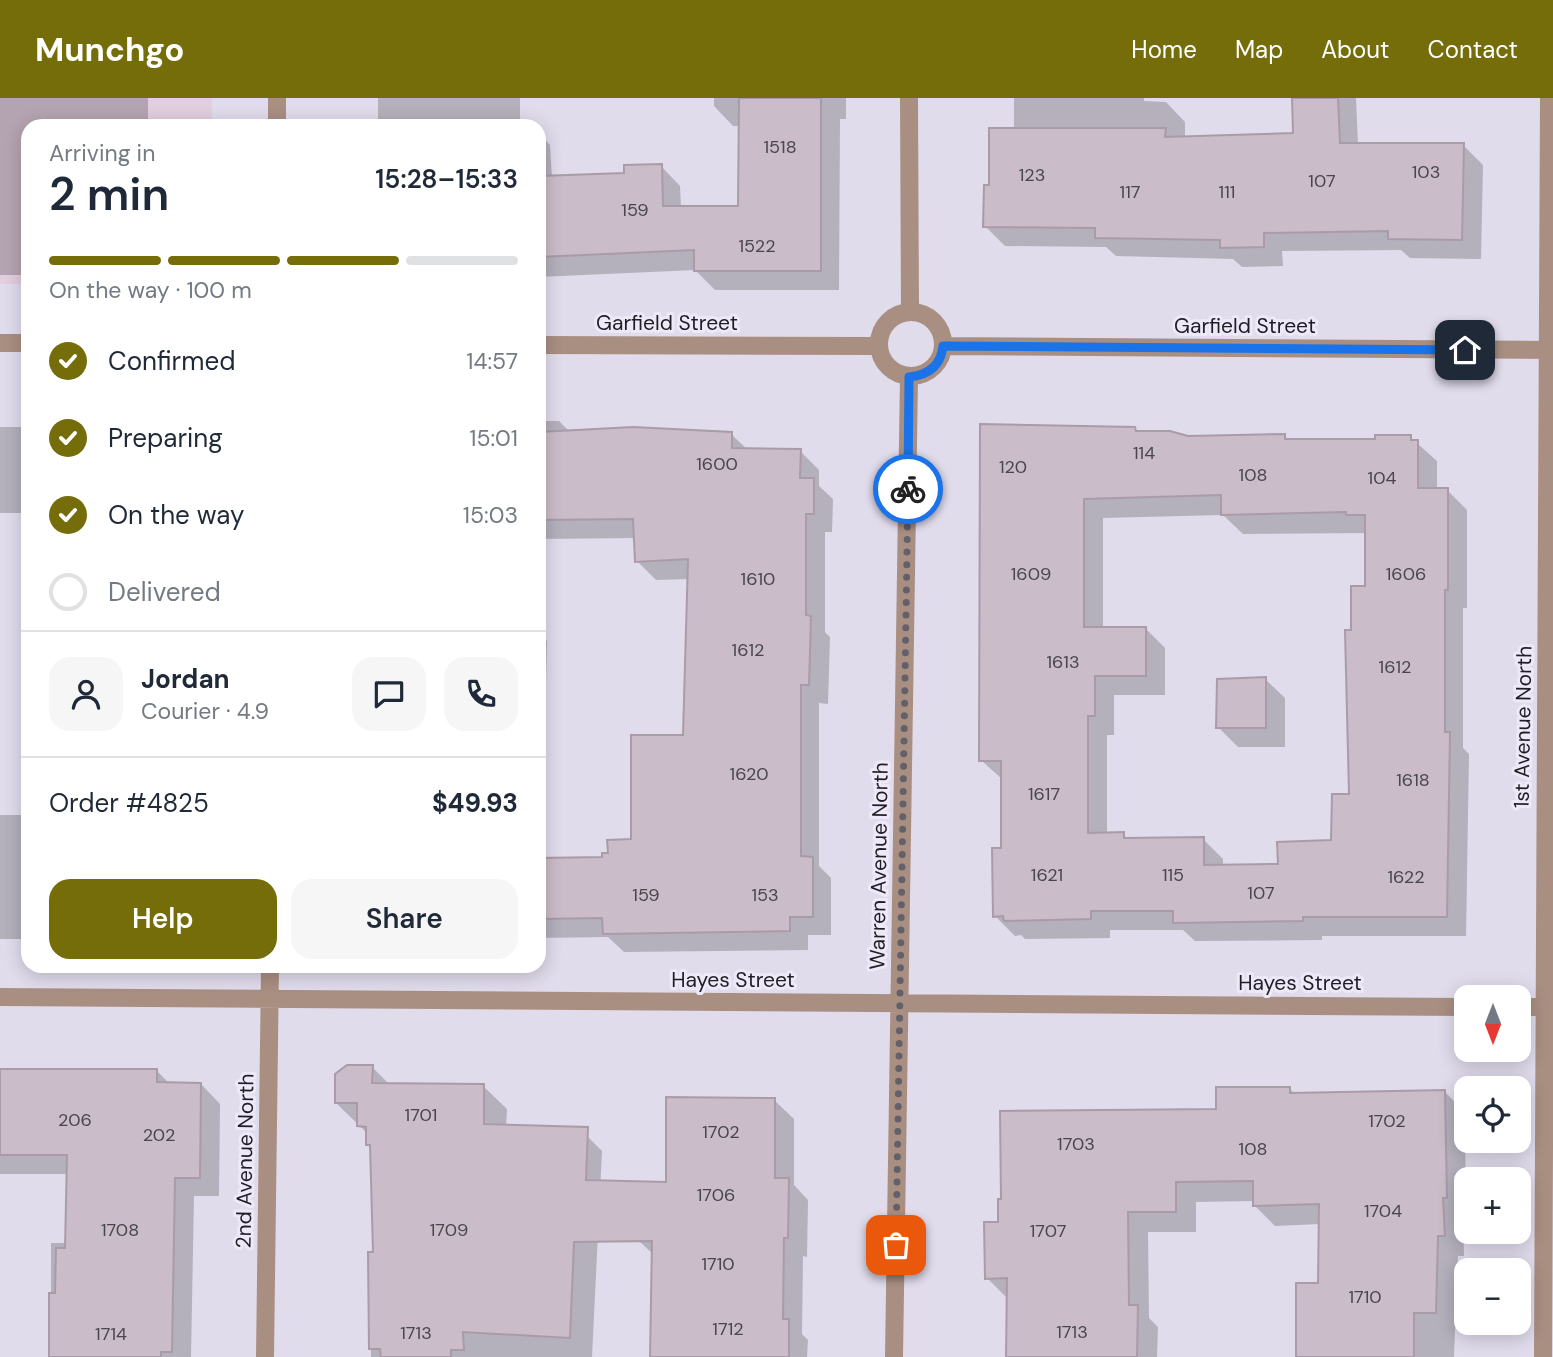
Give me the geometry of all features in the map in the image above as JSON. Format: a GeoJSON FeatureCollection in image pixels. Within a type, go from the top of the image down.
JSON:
{"type":"FeatureCollection","features":[{"type":"Feature","properties":{"kind":"street"},"geometry":{"type":"LineString","coordinates":[[277,98],[277,119]]}},
{"type":"Feature","properties":{"kind":"street"},"geometry":{"type":"LineString","coordinates":[[909,98],[910,312]]}},
{"type":"Feature","properties":{"kind":"street","name":"1st Avenue North"},"geometry":{"type":"LineString","coordinates":[[1543,1357],[1543,1007],[1550,630],[1546,350],[1549,98]]}},
{"type":"Feature","properties":{"kind":"street"},"geometry":{"type":"LineString","coordinates":[[910,312],[929,317],[936,324],[943,346],[937,363],[930,371],[909,377],[890,369],[878,346],[882,330],[888,321],[910,312]]}},
{"type":"Feature","properties":{"kind":"street"},"geometry":{"type":"LineString","coordinates":[[0,342],[21,343]]}},
{"type":"Feature","properties":{"kind":"street","name":"Garfield Street"},"geometry":{"type":"LineString","coordinates":[[546,345],[878,346]]}},
{"type":"Feature","properties":{"kind":"street","name":"Garfield Street"},"geometry":{"type":"LineString","coordinates":[[943,346],[1546,350]]}},
{"type":"Feature","properties":{"kind":"street","name":"Warren Avenue North"},"geometry":{"type":"LineString","coordinates":[[894,1357],[909,377]]}},
{"type":"Feature","properties":{"kind":"street","name":"2nd Avenue North"},"geometry":{"type":"LineString","coordinates":[[265,1357],[270,973]]}},
{"type":"Feature","properties":{"kind":"street","name":"Hayes Street"},"geometry":{"type":"LineString","coordinates":[[0,997],[1454,1007]]}},
{"type":"Feature","properties":{"kind":"street"},"geometry":{"type":"LineString","coordinates":[[1531,1007],[1543,1007]]}},
{"type":"Feature","properties":{"kind":"shaded area"},"geometry":{"type":"Polygon","coordinates":[[[0,98],[212,98],[212,119],[21,119],[21,284],[0,284],[0,98]]]}},
{"type":"Feature","properties":{"kind":"building"},"geometry":{"type":"Polygon","coordinates":[[[739,98],[821,98],[821,271],[694,271],[694,250],[546,257],[546,176],[624,173],[624,165],[662,164],[663,206],[738,206],[739,98]]]}},
{"type":"Feature","properties":{"kind":"building"},"geometry":{"type":"Polygon","coordinates":[[[1292,98],[1338,98],[1340,143],[1464,143],[1462,240],[1388,239],[1388,231],[1264,233],[1264,247],[1220,248],[1220,240],[1095,238],[1095,228],[983,227],[984,185],[989,185],[989,128],[1166,128],[1165,137],[1293,133],[1292,98]]]}},
{"type":"Feature","properties":{"kind":"building"},"geometry":{"type":"Polygon","coordinates":[[[980,424],[1135,427],[1136,431],[1170,431],[1188,436],[1285,434],[1285,439],[1375,439],[1375,435],[1411,435],[1411,440],[1418,440],[1418,488],[1448,488],[1448,590],[1445,590],[1445,732],[1450,732],[1447,917],[1303,917],[1303,921],[1173,923],[1173,911],[1091,911],[1091,919],[1004,921],[1003,916],[993,917],[992,848],[1001,848],[1001,761],[979,761],[980,424]],[[1221,495],[1084,499],[1084,627],[1146,627],[1146,676],[1095,676],[1095,716],[1088,716],[1088,833],[1124,832],[1124,838],[1204,837],[1204,865],[1278,864],[1277,842],[1331,840],[1332,794],[1349,794],[1345,630],[1351,630],[1351,586],[1365,586],[1365,515],[1346,515],[1346,512],[1221,515],[1221,495]]]}},
{"type":"Feature","properties":{"kind":"building"},"geometry":{"type":"Polygon","coordinates":[[[633,427],[732,432],[732,448],[801,449],[800,478],[814,478],[814,514],[806,514],[806,615],[811,616],[809,685],[801,685],[801,856],[813,857],[813,917],[790,917],[790,931],[603,934],[602,918],[546,919],[546,858],[602,857],[602,853],[608,853],[607,840],[631,839],[631,735],[683,735],[688,559],[635,562],[633,519],[546,520],[546,432],[633,427]]]}},
{"type":"Feature","properties":{"kind":"building"},"geometry":{"type":"Polygon","coordinates":[[[1266,677],[1266,728],[1216,728],[1217,679],[1266,677]]]}},
{"type":"Feature","properties":{"kind":"building"},"geometry":{"type":"Polygon","coordinates":[[[347,1065],[373,1065],[372,1083],[484,1084],[484,1124],[588,1127],[586,1180],[666,1182],[666,1097],[775,1098],[775,1178],[789,1178],[788,1238],[784,1238],[783,1319],[789,1319],[789,1357],[650,1357],[652,1241],[574,1242],[570,1338],[463,1332],[464,1350],[451,1350],[451,1357],[381,1357],[380,1349],[369,1349],[368,1252],[373,1252],[370,1145],[366,1145],[366,1127],[357,1126],[357,1103],[335,1103],[335,1074],[347,1065]]]}},
{"type":"Feature","properties":{"kind":"building"},"geometry":{"type":"Polygon","coordinates":[[[0,1069],[157,1069],[157,1082],[201,1083],[200,1178],[175,1178],[172,1352],[161,1352],[161,1357],[49,1357],[49,1293],[55,1293],[56,1248],[65,1248],[67,1155],[0,1155],[0,1069]]]}},
{"type":"Feature","properties":{"kind":"building"},"geometry":{"type":"Polygon","coordinates":[[[1216,1087],[1290,1087],[1290,1093],[1445,1090],[1445,1236],[1438,1236],[1436,1313],[1414,1313],[1414,1357],[1296,1357],[1296,1283],[1318,1283],[1319,1204],[1253,1206],[1253,1181],[1176,1182],[1176,1212],[1128,1212],[1129,1305],[1138,1305],[1137,1357],[1006,1357],[1007,1278],[985,1279],[984,1222],[998,1222],[998,1199],[1001,1199],[1000,1111],[1216,1109],[1216,1087]]]}},
{"type":"Feature","properties":{"kind":"way so far"},"geometry":{"type":"LineString","coordinates":[[896,1245],[908,489]]}},
{"type":"Feature","properties":{"kind":"route"},"geometry":{"type":"LineString","coordinates":[[908,489],[909,377],[930,371],[942,354],[943,346],[1465,350]]}}]}
